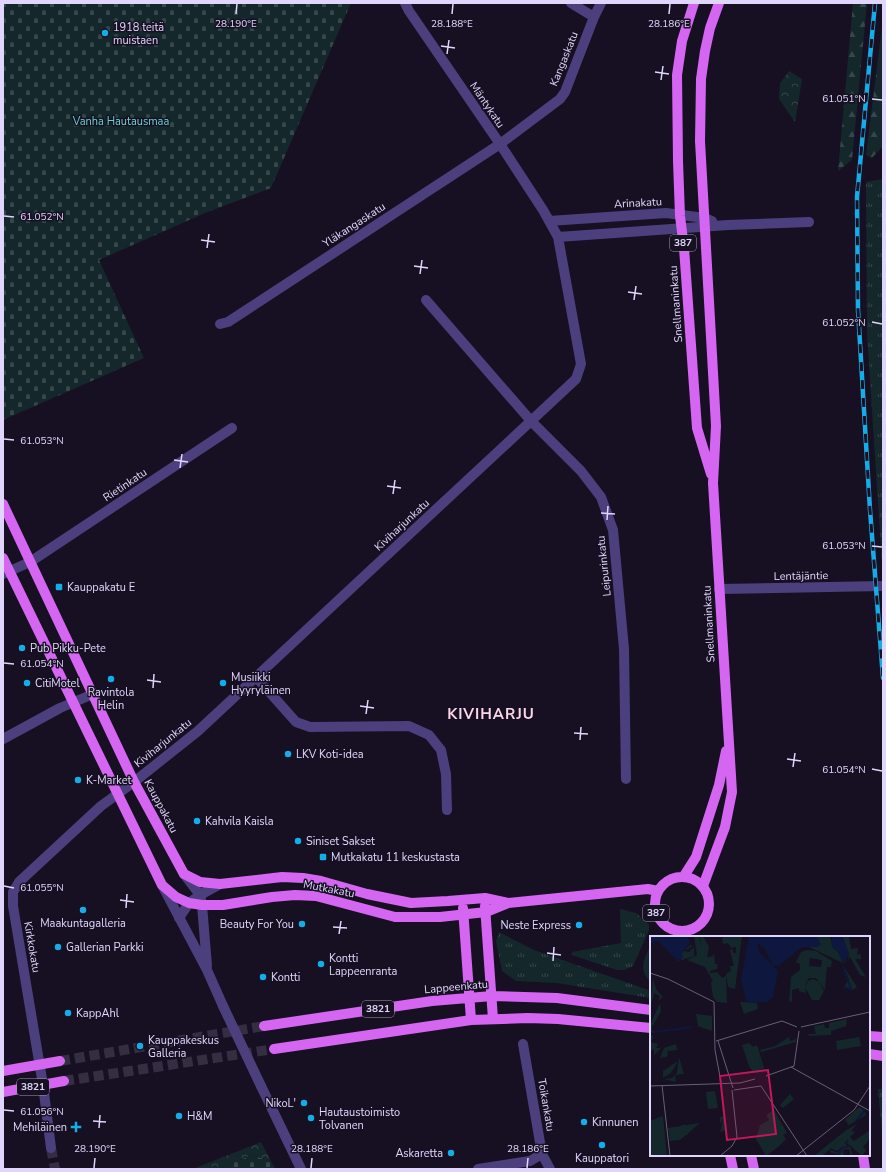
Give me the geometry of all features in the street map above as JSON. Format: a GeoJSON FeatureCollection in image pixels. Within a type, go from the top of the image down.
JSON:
{"type":"FeatureCollection","features":[{"type":"Feature","properties":{"kind":"main road","name":"Snellmaninkatu"},"geometry":{"type":"LineString","coordinates":[[694,3],[682,41],[677,75],[680,216],[697,428],[713,483]]}},
{"type":"Feature","properties":{"kind":"main road","name":"Snellmaninkatu"},"geometry":{"type":"LineString","coordinates":[[703,886],[725,827],[732,792],[713,483],[716,426],[700,141],[701,79],[704,51],[719,3]]}},
{"type":"Feature","properties":{"kind":"main road","name":"Kauppakatu"},"geometry":{"type":"LineString","coordinates":[[3,504],[134,782],[184,874]]}},
{"type":"Feature","properties":{"kind":"main road","name":"Kauppakatu"},"geometry":{"type":"LineString","coordinates":[[3,558],[6,573],[73,702],[162,885]]}},
{"type":"Feature","properties":{"kind":"main road","name":"Snellmaninkatu"},"geometry":{"type":"LineString","coordinates":[[684,876],[696,857],[719,784],[728,740]]}},
{"type":"Feature","properties":{"kind":"main road","name":"Mutkakatu"},"geometry":{"type":"LineString","coordinates":[[184,874],[200,882],[220,884],[282,877],[303,878],[322,881],[373,896],[411,903],[485,898],[508,903]]}},
{"type":"Feature","properties":{"kind":"main road"},"geometry":{"type":"LineString","coordinates":[[684,876],[698,881],[703,886],[708,899],[708,912],[697,926],[700,936]]}},
{"type":"Feature","properties":{"kind":"main road","name":"387"},"geometry":{"type":"LineString","coordinates":[[684,876],[676,877],[662,884],[655,899],[656,913],[673,933],[689,930],[697,926]]}},
{"type":"Feature","properties":{"kind":"main road","name":"Mutkakatu"},"geometry":{"type":"LineString","coordinates":[[162,885],[176,897],[189,903],[202,906],[223,905],[295,895],[316,896],[395,917],[440,917],[486,912],[508,903],[648,889],[658,891]]}},
{"type":"Feature","properties":{"kind":"main road"},"geometry":{"type":"LineString","coordinates":[[485,898],[493,1019]]}},
{"type":"Feature","properties":{"kind":"main road"},"geometry":{"type":"LineString","coordinates":[[462,900],[471,1020]]}},
{"type":"Feature","properties":{"kind":"main road","name":"Lappeenkatu"},"geometry":{"type":"LineString","coordinates":[[264,1026],[432,1001],[492,996],[538,997],[650,1010]]}},
{"type":"Feature","properties":{"kind":"main road","name":"3821"},"geometry":{"type":"LineString","coordinates":[[274,1049],[471,1020],[558,1019],[650,1028]]}},
{"type":"Feature","properties":{"kind":"main road"},"geometry":{"type":"LineString","coordinates":[[870,1036],[883,1038]]}},
{"type":"Feature","properties":{"kind":"main road"},"geometry":{"type":"LineString","coordinates":[[870,1054],[881,1056]]}},
{"type":"Feature","properties":{"kind":"main road"},"geometry":{"type":"LineString","coordinates":[[870,1060],[881,1056]]}},
{"type":"Feature","properties":{"kind":"main road","name":"3821"},"geometry":{"type":"LineString","coordinates":[[3,1072],[60,1061]]}},
{"type":"Feature","properties":{"kind":"main road","name":"3821"},"geometry":{"type":"LineString","coordinates":[[3,1092],[64,1081]]}},
{"type":"Feature","properties":{"kind":"main road"},"geometry":{"type":"LineString","coordinates":[[730,1156],[733,1169]]}},
{"type":"Feature","properties":{"kind":"main road"},"geometry":{"type":"LineString","coordinates":[[751,1156],[754,1169]]}},
{"type":"Feature","properties":{"kind":"main road"},"geometry":{"type":"LineString","coordinates":[[863,1156],[865,1169]]}},
{"type":"Feature","properties":{"kind":"street","name":"Mäntykatu"},"geometry":{"type":"LineString","coordinates":[[405,3],[549,220]]}},
{"type":"Feature","properties":{"kind":"street"},"geometry":{"type":"LineString","coordinates":[[571,3],[594,17]]}},
{"type":"Feature","properties":{"kind":"street","name":"Kangaskatu"},"geometry":{"type":"LineString","coordinates":[[500,144],[560,99],[565,92],[594,17],[601,3]]}},
{"type":"Feature","properties":{"kind":"street","name":"Yläkangaskatu"},"geometry":{"type":"LineString","coordinates":[[220,324],[228,322],[500,144]]}},
{"type":"Feature","properties":{"kind":"street","name":"Arinakatu"},"geometry":{"type":"LineString","coordinates":[[549,220],[666,213],[705,223],[728,225],[809,222]]}},
{"type":"Feature","properties":{"kind":"street","name":"Kiviharjunkatu"},"geometry":{"type":"LineString","coordinates":[[117,793],[134,782],[198,731],[576,379],[581,364],[558,237],[549,220]]}},
{"type":"Feature","properties":{"kind":"street","name":"Arinakatu"},"geometry":{"type":"LineString","coordinates":[[558,237],[681,228],[705,223]]}},
{"type":"Feature","properties":{"kind":"street","name":"Leipurinkatu"},"geometry":{"type":"LineString","coordinates":[[426,300],[531,421],[582,471],[601,497],[613,530],[624,649],[626,779]]}},
{"type":"Feature","properties":{"kind":"street","name":"Rietinkatu"},"geometry":{"type":"LineString","coordinates":[[6,573],[30,562],[232,428]]}},
{"type":"Feature","properties":{"kind":"street","name":"Lentäjäntie"},"geometry":{"type":"LineString","coordinates":[[719,589],[883,586]]}},
{"type":"Feature","properties":{"kind":"street"},"geometry":{"type":"LineString","coordinates":[[256,677],[296,722],[310,727],[409,726],[429,735],[441,750],[446,774],[447,810]]}},
{"type":"Feature","properties":{"kind":"street"},"geometry":{"type":"LineString","coordinates":[[3,739],[60,708],[93,694]]}},
{"type":"Feature","properties":{"kind":"street","name":"Kirkkokatu"},"geometry":{"type":"LineString","coordinates":[[51,1148],[43,1085],[13,906],[13,892],[19,882],[100,806],[117,793]]}},
{"type":"Feature","properties":{"kind":"street","name":"Kauppakatu"},"geometry":{"type":"LineString","coordinates":[[184,874],[200,895],[207,970]]}},
{"type":"Feature","properties":{"kind":"street","name":"Mutkakatu"},"geometry":{"type":"LineString","coordinates":[[179,918],[189,903],[220,884]]}},
{"type":"Feature","properties":{"kind":"street","name":"Kauppakatu"},"geometry":{"type":"LineString","coordinates":[[162,885],[207,970],[301,1169]]}},
{"type":"Feature","properties":{"kind":"street","name":"Toikankatu"},"geometry":{"type":"LineString","coordinates":[[523,1044],[542,1154],[550,1169]]}},
{"type":"Feature","properties":{"kind":"street"},"geometry":{"type":"LineString","coordinates":[[478,1169],[530,1161],[542,1154]]}},
{"type":"Feature","properties":{"kind":"green space","name":"Vanha Hautausmaa"},"geometry":{"type":"Polygon","coordinates":[[[3,3],[351,3],[271,188],[205,213],[99,260],[144,358],[3,420],[3,3]]]}},
{"type":"Feature","properties":{"kind":"green space"},"geometry":{"type":"Polygon","coordinates":[[[853,3],[867,3],[852,160],[838,171],[853,3]]]}},
{"type":"Feature","properties":{"kind":"green space"},"geometry":{"type":"Polygon","coordinates":[[[883,18],[883,146],[872,158],[866,155],[883,18]]]}},
{"type":"Feature","properties":{"kind":"green space"},"geometry":{"type":"Polygon","coordinates":[[[789,71],[802,79],[795,122],[779,99],[780,83],[789,71]]]}},
{"type":"Feature","properties":{"kind":"green space"},"geometry":{"type":"Polygon","coordinates":[[[883,179],[882,564],[867,334],[866,182],[883,179]]]}},
{"type":"Feature","properties":{"kind":"green space"},"geometry":{"type":"Polygon","coordinates":[[[620,909],[636,913],[649,925],[649,930],[633,966],[624,970],[617,970],[572,955],[572,952],[621,943],[620,909]]]}},
{"type":"Feature","properties":{"kind":"green space"},"geometry":{"type":"Polygon","coordinates":[[[499,932],[534,950],[650,991],[650,998],[557,983],[516,981],[502,971],[496,941],[499,932]]]}},
{"type":"Feature","properties":{"kind":"green space"},"geometry":{"type":"Polygon","coordinates":[[[650,946],[650,981],[644,973],[643,968],[650,946]]]}},
{"type":"Feature","properties":{"kind":"green space"},"geometry":{"type":"Polygon","coordinates":[[[878,1089],[883,1089],[883,1143],[878,1089]]]}},
{"type":"Feature","properties":{"kind":"green space"},"geometry":{"type":"Polygon","coordinates":[[[261,1142],[271,1161],[252,1155],[216,1169],[193,1169],[261,1142]]]}},
{"type":"Feature","properties":{"kind":"green space"},"geometry":{"type":"Polygon","coordinates":[[[252,1155],[271,1161],[275,1169],[216,1169],[252,1155]]]}},
{"type":"Feature","properties":{"kind":"tunnel"},"geometry":{"type":"LineString","coordinates":[[60,1061],[264,1026]]}},
{"type":"Feature","properties":{"kind":"tunnel"},"geometry":{"type":"LineString","coordinates":[[64,1081],[274,1049]]}},
{"type":"Feature","properties":{"kind":"tunnel"},"geometry":{"type":"LineString","coordinates":[[51,1148],[55,1169]]}},
{"type":"Feature","properties":{"kind":"railway"},"geometry":{"type":"LineString","coordinates":[[875,3],[857,197],[858,310],[870,510],[883,678]]}},
{"type":"Feature","properties":{"kind":"place","name":"1918 teitä muistaen"},"geometry":{"type":"Point","coordinates":[105,33]}},
{"type":"Feature","properties":{"kind":"place","name":"Kauppakatu E"},"geometry":{"type":"Point","coordinates":[59,587]}},
{"type":"Feature","properties":{"kind":"place","name":"Pub Pikku-Pete"},"geometry":{"type":"Point","coordinates":[22,648]}},
{"type":"Feature","properties":{"kind":"place","name":"Ravintola Helin"},"geometry":{"type":"Point","coordinates":[111,679]}},
{"type":"Feature","properties":{"kind":"place","name":"CitiMotel"},"geometry":{"type":"Point","coordinates":[27,683]}},
{"type":"Feature","properties":{"kind":"place","name":"Musiikki Hyyryläinen"},"geometry":{"type":"Point","coordinates":[223,683]}},
{"type":"Feature","properties":{"kind":"place","name":"LKV Koti-idea"},"geometry":{"type":"Point","coordinates":[288,754]}},
{"type":"Feature","properties":{"kind":"place","name":"K-Market"},"geometry":{"type":"Point","coordinates":[78,780]}},
{"type":"Feature","properties":{"kind":"place","name":"Kahvila Kaisla"},"geometry":{"type":"Point","coordinates":[197,821]}},
{"type":"Feature","properties":{"kind":"place","name":"Siniset Sakset"},"geometry":{"type":"Point","coordinates":[298,841]}},
{"type":"Feature","properties":{"kind":"place","name":"Mutkakatu 11 keskustasta"},"geometry":{"type":"Point","coordinates":[323,857]}},
{"type":"Feature","properties":{"kind":"place","name":"Maakuntagalleria"},"geometry":{"type":"Point","coordinates":[83,910]}},
{"type":"Feature","properties":{"kind":"place","name":"Beauty For You"},"geometry":{"type":"Point","coordinates":[302,924]}},
{"type":"Feature","properties":{"kind":"place","name":"Neste Express"},"geometry":{"type":"Point","coordinates":[579,925]}},
{"type":"Feature","properties":{"kind":"place","name":"Gallerian Parkki"},"geometry":{"type":"Point","coordinates":[58,947]}},
{"type":"Feature","properties":{"kind":"place","name":"Kontti Lappeenranta"},"geometry":{"type":"Point","coordinates":[321,964]}},
{"type":"Feature","properties":{"kind":"place","name":"Kontti"},"geometry":{"type":"Point","coordinates":[263,977]}},
{"type":"Feature","properties":{"kind":"place","name":"KappAhl"},"geometry":{"type":"Point","coordinates":[68,1013]}},
{"type":"Feature","properties":{"kind":"place","name":"Kauppakeskus Galleria"},"geometry":{"type":"Point","coordinates":[140,1046]}},
{"type":"Feature","properties":{"kind":"place","name":"NikoL'"},"geometry":{"type":"Point","coordinates":[304,1103]}},
{"type":"Feature","properties":{"kind":"place","name":"H&M"},"geometry":{"type":"Point","coordinates":[179,1116]}},
{"type":"Feature","properties":{"kind":"place","name":"Hautaustoimisto Tolvanen"},"geometry":{"type":"Point","coordinates":[311,1118]}},
{"type":"Feature","properties":{"kind":"place","name":"Kinnunen"},"geometry":{"type":"Point","coordinates":[584,1122]}},
{"type":"Feature","properties":{"kind":"place","name":"Mehiläinen"},"geometry":{"type":"Point","coordinates":[76,1127]}},
{"type":"Feature","properties":{"kind":"place","name":"Kauppatori"},"geometry":{"type":"Point","coordinates":[602,1145]}},
{"type":"Feature","properties":{"kind":"place","name":"Askaretta"},"geometry":{"type":"Point","coordinates":[451,1153]}},
{"type":"Feature","properties":{"kind":"district","name":"KIVIHARJU"},"geometry":{"type":"Point","coordinates":[491,714]}}]}
